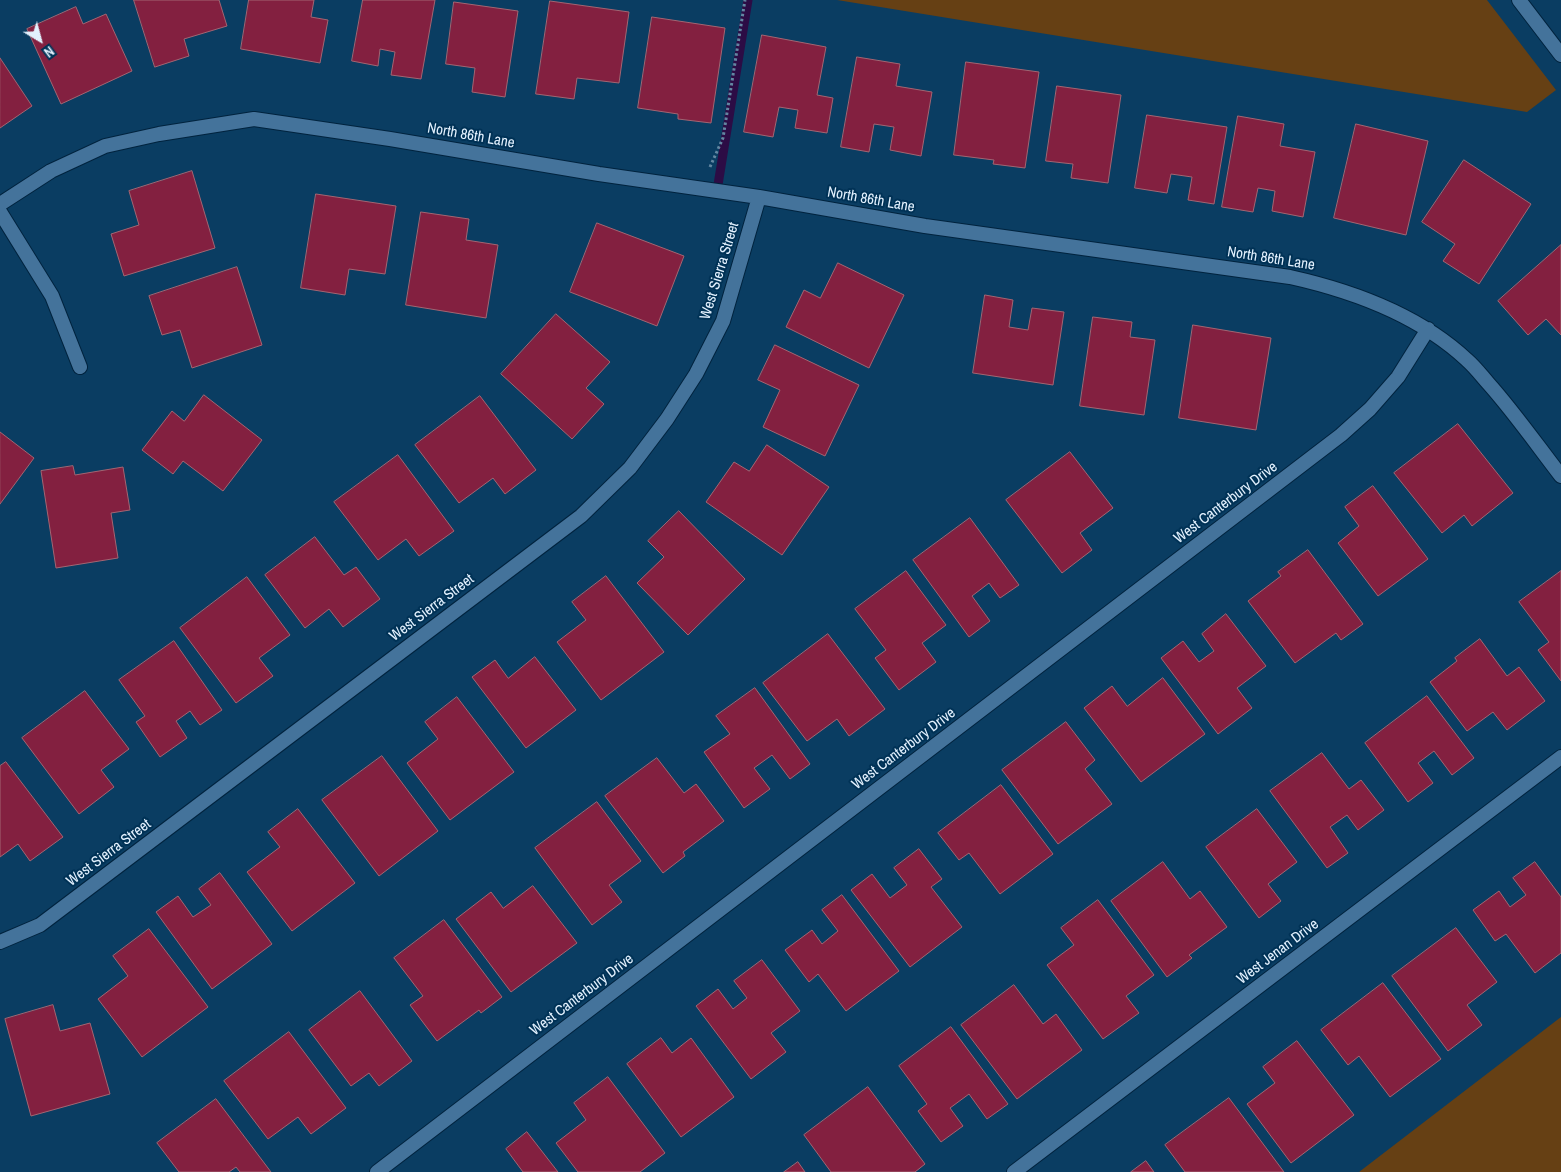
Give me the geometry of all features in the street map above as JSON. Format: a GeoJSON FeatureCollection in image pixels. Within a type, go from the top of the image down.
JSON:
{"type":"FeatureCollection","features":[{"type":"Feature","properties":{"kind":"street"},"geometry":{"type":"LineString","coordinates":[[1518,0],[1561,55]]}},
{"type":"Feature","properties":{"kind":"street","name":"North 86th Lane"},"geometry":{"type":"LineString","coordinates":[[0,204],[51,171],[105,146],[159,134],[254,119],[390,138],[599,174],[759,197],[925,226],[1290,277],[1325,285],[1377,303],[1428,329],[1467,360],[1503,400],[1561,476]]}},
{"type":"Feature","properties":{"kind":"street","name":"West Sierra Street"},"geometry":{"type":"LineString","coordinates":[[0,942],[48,919],[581,516],[630,468],[667,419],[696,374],[723,321],[759,197]]}},
{"type":"Feature","properties":{"kind":"street"},"geometry":{"type":"LineString","coordinates":[[0,212],[52,296],[80,367]]}},
{"type":"Feature","properties":{"kind":"street","name":"West Canterbury Drive"},"geometry":{"type":"LineString","coordinates":[[377,1172],[1341,435],[1370,409],[1398,377],[1428,329]]}},
{"type":"Feature","properties":{"kind":"street","name":"West Jenan Drive"},"geometry":{"type":"LineString","coordinates":[[1014,1172],[1561,757]]}},
{"type":"Feature","properties":{"kind":"path"},"geometry":{"type":"LineString","coordinates":[[702,189],[723,138],[745,0]]}},
{"type":"Feature","properties":{"kind":"shaded area"},"geometry":{"type":"Polygon","coordinates":[[[837,0],[1487,0],[1556,90],[1527,112],[837,0]]]}},
{"type":"Feature","properties":{"kind":"shaded area"},"geometry":{"type":"Polygon","coordinates":[[[1561,1017],[1561,1172],[1359,1172],[1561,1017]]]}},
{"type":"Feature","properties":{"kind":"building"},"geometry":{"type":"Polygon","coordinates":[[[134,0],[219,0],[227,26],[184,39],[189,56],[155,67],[134,0]]]}},
{"type":"Feature","properties":{"kind":"building"},"geometry":{"type":"Polygon","coordinates":[[[249,0],[314,0],[311,17],[328,20],[320,63],[241,49],[249,0]]]}},
{"type":"Feature","properties":{"kind":"building"},"geometry":{"type":"Polygon","coordinates":[[[363,0],[435,0],[421,79],[391,75],[395,52],[380,49],[378,66],[352,61],[363,0]]]}},
{"type":"Feature","properties":{"kind":"building"},"geometry":{"type":"Polygon","coordinates":[[[550,1],[629,12],[619,83],[577,78],[574,99],[536,94],[550,1]]]}},
{"type":"Feature","properties":{"kind":"building"},"geometry":{"type":"Polygon","coordinates":[[[454,2],[518,11],[505,97],[472,92],[475,68],[446,64],[454,2]]]}},
{"type":"Feature","properties":{"kind":"building"},"geometry":{"type":"Polygon","coordinates":[[[76,7],[83,24],[106,14],[132,71],[61,104],[27,29],[76,7]]]}},
{"type":"Feature","properties":{"kind":"building"},"geometry":{"type":"Polygon","coordinates":[[[652,17],[725,28],[711,123],[678,119],[678,114],[638,108],[652,17]]]}},
{"type":"Feature","properties":{"kind":"building"},"geometry":{"type":"Polygon","coordinates":[[[762,35],[826,47],[817,95],[833,98],[827,133],[795,128],[798,110],[779,107],[773,137],[744,132],[762,35]]]}},
{"type":"Feature","properties":{"kind":"building"},"geometry":{"type":"Polygon","coordinates":[[[857,57],[900,64],[896,86],[932,92],[921,156],[890,150],[894,127],[874,124],[869,152],[841,147],[857,57]]]}},
{"type":"Feature","properties":{"kind":"building"},"geometry":{"type":"Polygon","coordinates":[[[0,58],[32,106],[0,128],[0,58]]]}},
{"type":"Feature","properties":{"kind":"building"},"geometry":{"type":"Polygon","coordinates":[[[966,62],[1039,72],[1025,168],[993,164],[994,160],[954,155],[966,62]]]}},
{"type":"Feature","properties":{"kind":"building"},"geometry":{"type":"Polygon","coordinates":[[[1057,86],[1121,95],[1108,183],[1071,178],[1073,164],[1046,161],[1057,86]]]}},
{"type":"Feature","properties":{"kind":"building"},"geometry":{"type":"Polygon","coordinates":[[[1147,115],[1227,127],[1214,204],[1188,200],[1192,177],[1171,174],[1167,193],[1135,188],[1147,115]]]}},
{"type":"Feature","properties":{"kind":"building"},"geometry":{"type":"Polygon","coordinates":[[[1238,116],[1284,124],[1280,146],[1315,152],[1303,217],[1272,211],[1275,191],[1258,188],[1253,212],[1222,207],[1238,116]]]}},
{"type":"Feature","properties":{"kind":"building"},"geometry":{"type":"Polygon","coordinates":[[[1356,124],[1428,141],[1406,235],[1334,218],[1356,124]]]}},
{"type":"Feature","properties":{"kind":"building"},"geometry":{"type":"Polygon","coordinates":[[[1464,160],[1531,204],[1479,284],[1443,261],[1455,244],[1422,222],[1464,160]]]}},
{"type":"Feature","properties":{"kind":"building"},"geometry":{"type":"Polygon","coordinates":[[[192,171],[215,248],[124,276],[111,234],[139,225],[129,191],[192,171]]]}},
{"type":"Feature","properties":{"kind":"building"},"geometry":{"type":"Polygon","coordinates":[[[316,194],[396,206],[385,274],[349,269],[345,295],[301,288],[316,194]]]}},
{"type":"Feature","properties":{"kind":"building"},"geometry":{"type":"Polygon","coordinates":[[[421,212],[469,219],[466,240],[498,245],[486,318],[406,305],[421,212]]]}},
{"type":"Feature","properties":{"kind":"building"},"geometry":{"type":"Polygon","coordinates":[[[597,223],[684,256],[657,326],[570,292],[597,223]]]}},
{"type":"Feature","properties":{"kind":"building"},"geometry":{"type":"Polygon","coordinates":[[[1561,245],[1561,335],[1546,319],[1528,335],[1498,301],[1561,245]]]}},
{"type":"Feature","properties":{"kind":"building"},"geometry":{"type":"Polygon","coordinates":[[[838,263],[904,295],[869,368],[786,327],[804,290],[820,298],[838,263]]]}},
{"type":"Feature","properties":{"kind":"building"},"geometry":{"type":"Polygon","coordinates":[[[237,267],[262,345],[192,368],[180,330],[162,335],[149,296],[237,267]]]}},
{"type":"Feature","properties":{"kind":"building"},"geometry":{"type":"Polygon","coordinates":[[[985,295],[1013,300],[1009,327],[1028,330],[1032,308],[1064,312],[1053,385],[973,373],[985,295]]]}},
{"type":"Feature","properties":{"kind":"building"},"geometry":{"type":"Polygon","coordinates":[[[556,314],[610,362],[586,388],[604,404],[572,439],[501,374],[556,314]]]}},
{"type":"Feature","properties":{"kind":"building"},"geometry":{"type":"Polygon","coordinates":[[[1093,317],[1132,322],[1130,337],[1155,340],[1144,415],[1080,406],[1093,317]]]}},
{"type":"Feature","properties":{"kind":"building"},"geometry":{"type":"Polygon","coordinates":[[[1193,325],[1271,338],[1256,430],[1179,418],[1193,325]]]}},
{"type":"Feature","properties":{"kind":"building"},"geometry":{"type":"Polygon","coordinates":[[[775,345],[859,385],[825,456],[763,427],[780,390],[758,380],[775,345]]]}},
{"type":"Feature","properties":{"kind":"building"},"geometry":{"type":"Polygon","coordinates":[[[204,395],[262,440],[223,491],[183,461],[173,474],[142,450],[172,411],[184,421],[204,395]]]}},
{"type":"Feature","properties":{"kind":"building"},"geometry":{"type":"Polygon","coordinates":[[[480,396],[536,470],[505,494],[493,478],[459,503],[415,445],[480,396]]]}},
{"type":"Feature","properties":{"kind":"building"},"geometry":{"type":"Polygon","coordinates":[[[1458,424],[1513,493],[1472,526],[1464,515],[1442,533],[1394,473],[1458,424]]]}},
{"type":"Feature","properties":{"kind":"building"},"geometry":{"type":"Polygon","coordinates":[[[0,432],[34,458],[0,504],[0,432]]]}},
{"type":"Feature","properties":{"kind":"building"},"geometry":{"type":"Polygon","coordinates":[[[767,445],[829,487],[782,555],[706,502],[734,462],[749,471],[767,445]]]}},
{"type":"Feature","properties":{"kind":"building"},"geometry":{"type":"Polygon","coordinates":[[[1070,452],[1113,508],[1080,533],[1092,550],[1062,573],[1006,500],[1070,452]]]}},
{"type":"Feature","properties":{"kind":"building"},"geometry":{"type":"Polygon","coordinates":[[[398,455],[454,531],[419,556],[406,539],[378,560],[334,502],[398,455]]]}},
{"type":"Feature","properties":{"kind":"building"},"geometry":{"type":"Polygon","coordinates":[[[73,466],[75,475],[123,467],[130,510],[111,513],[118,558],[56,568],[41,471],[73,466]]]}},
{"type":"Feature","properties":{"kind":"building"},"geometry":{"type":"Polygon","coordinates":[[[1373,486],[1428,559],[1378,596],[1338,543],[1359,526],[1345,507],[1373,486]]]}},
{"type":"Feature","properties":{"kind":"building"},"geometry":{"type":"Polygon","coordinates":[[[679,511],[745,579],[688,635],[637,583],[664,557],[648,541],[679,511]]]}},
{"type":"Feature","properties":{"kind":"building"},"geometry":{"type":"Polygon","coordinates":[[[970,518],[1019,585],[1000,598],[989,583],[972,596],[990,621],[969,637],[913,560],[970,518]]]}},
{"type":"Feature","properties":{"kind":"building"},"geometry":{"type":"Polygon","coordinates":[[[315,537],[344,575],[356,567],[380,599],[343,627],[329,609],[305,628],[265,575],[315,537]]]}},
{"type":"Feature","properties":{"kind":"building"},"geometry":{"type":"Polygon","coordinates":[[[1308,550],[1363,624],[1341,640],[1336,633],[1295,663],[1248,601],[1281,576],[1278,572],[1308,550]]]}},
{"type":"Feature","properties":{"kind":"building"},"geometry":{"type":"Polygon","coordinates":[[[906,571],[946,625],[922,643],[936,662],[899,690],[875,658],[886,650],[855,609],[906,571]]]}},
{"type":"Feature","properties":{"kind":"building"},"geometry":{"type":"Polygon","coordinates":[[[1561,571],[1561,681],[1538,650],[1549,642],[1519,602],[1561,571]]]}},
{"type":"Feature","properties":{"kind":"building"},"geometry":{"type":"Polygon","coordinates":[[[606,576],[664,652],[601,700],[557,642],[586,620],[572,602],[606,576]]]}},
{"type":"Feature","properties":{"kind":"building"},"geometry":{"type":"Polygon","coordinates":[[[247,577],[290,635],[259,658],[273,676],[236,703],[180,628],[247,577]]]}},
{"type":"Feature","properties":{"kind":"building"},"geometry":{"type":"Polygon","coordinates":[[[1226,614],[1266,666],[1237,688],[1252,708],[1218,734],[1161,658],[1183,641],[1199,662],[1214,651],[1202,634],[1226,614]]]}},
{"type":"Feature","properties":{"kind":"building"},"geometry":{"type":"Polygon","coordinates":[[[828,634],[885,709],[849,736],[837,719],[807,741],[763,683],[828,634]]]}},
{"type":"Feature","properties":{"kind":"building"},"geometry":{"type":"Polygon","coordinates":[[[1480,639],[1507,676],[1519,667],[1545,701],[1507,730],[1493,712],[1467,731],[1430,682],[1457,661],[1455,658],[1480,639]]]}},
{"type":"Feature","properties":{"kind":"building"},"geometry":{"type":"Polygon","coordinates":[[[174,641],[222,710],[200,725],[190,711],[176,721],[187,738],[160,757],[136,722],[145,716],[119,680],[174,641]]]}},
{"type":"Feature","properties":{"kind":"building"},"geometry":{"type":"Polygon","coordinates":[[[535,657],[576,710],[526,748],[472,677],[495,660],[508,678],[535,657]]]}},
{"type":"Feature","properties":{"kind":"building"},"geometry":{"type":"Polygon","coordinates":[[[1163,678],[1205,734],[1141,782],[1084,708],[1112,686],[1127,706],[1163,678]]]}},
{"type":"Feature","properties":{"kind":"building"},"geometry":{"type":"Polygon","coordinates":[[[755,688],[810,764],[790,779],[772,755],[754,768],[770,789],[744,808],[704,752],[730,734],[716,716],[755,688]]]}},
{"type":"Feature","properties":{"kind":"building"},"geometry":{"type":"Polygon","coordinates":[[[85,691],[129,749],[101,770],[114,787],[79,814],[22,738],[85,691]]]}},
{"type":"Feature","properties":{"kind":"building"},"geometry":{"type":"Polygon","coordinates":[[[1427,696],[1474,758],[1452,775],[1434,751],[1418,763],[1433,783],[1408,802],[1365,743],[1427,696]]]}},
{"type":"Feature","properties":{"kind":"building"},"geometry":{"type":"Polygon","coordinates":[[[457,697],[514,772],[450,820],[407,763],[438,739],[425,722],[457,697]]]}},
{"type":"Feature","properties":{"kind":"building"},"geometry":{"type":"Polygon","coordinates":[[[1066,722],[1095,760],[1085,769],[1112,804],[1058,844],[1002,770],[1066,722]]]}},
{"type":"Feature","properties":{"kind":"building"},"geometry":{"type":"Polygon","coordinates":[[[1322,753],[1349,789],[1361,780],[1384,810],[1358,830],[1347,815],[1330,827],[1348,853],[1327,868],[1270,791],[1322,753]]]}},
{"type":"Feature","properties":{"kind":"building"},"geometry":{"type":"Polygon","coordinates":[[[382,756],[438,831],[379,876],[322,800],[382,756]]]}},
{"type":"Feature","properties":{"kind":"building"},"geometry":{"type":"Polygon","coordinates":[[[657,758],[684,793],[696,784],[724,821],[683,852],[685,856],[663,873],[605,796],[657,758]]]}},
{"type":"Feature","properties":{"kind":"building"},"geometry":{"type":"Polygon","coordinates":[[[6,762],[63,837],[30,861],[18,844],[0,857],[0,766],[6,762]]]}},
{"type":"Feature","properties":{"kind":"building"},"geometry":{"type":"Polygon","coordinates":[[[1001,785],[1053,854],[1000,894],[969,853],[959,860],[938,833],[1001,785]]]}},
{"type":"Feature","properties":{"kind":"building"},"geometry":{"type":"Polygon","coordinates":[[[597,802],[641,861],[609,885],[622,902],[592,925],[535,848],[597,802]]]}},
{"type":"Feature","properties":{"kind":"building"},"geometry":{"type":"Polygon","coordinates":[[[298,809],[355,883],[292,931],[247,872],[280,847],[268,832],[298,809]]]}},
{"type":"Feature","properties":{"kind":"building"},"geometry":{"type":"Polygon","coordinates":[[[1257,809],[1297,862],[1268,884],[1281,901],[1259,918],[1206,847],[1257,809]]]}},
{"type":"Feature","properties":{"kind":"building"},"geometry":{"type":"Polygon","coordinates":[[[919,849],[942,879],[931,887],[962,927],[910,967],[851,890],[872,874],[890,898],[907,885],[894,868],[919,849]]]}},
{"type":"Feature","properties":{"kind":"building"},"geometry":{"type":"Polygon","coordinates":[[[1163,862],[1190,899],[1200,891],[1227,927],[1189,955],[1192,958],[1167,977],[1111,901],[1163,862]]]}},
{"type":"Feature","properties":{"kind":"building"},"geometry":{"type":"Polygon","coordinates":[[[1535,862],[1561,897],[1561,953],[1535,973],[1506,934],[1495,941],[1473,910],[1499,891],[1510,907],[1526,895],[1513,878],[1535,862]]]}},
{"type":"Feature","properties":{"kind":"building"},"geometry":{"type":"Polygon","coordinates":[[[220,873],[272,944],[212,989],[156,912],[178,896],[193,917],[211,905],[199,889],[220,873]]]}},
{"type":"Feature","properties":{"kind":"building"},"geometry":{"type":"Polygon","coordinates":[[[533,886],[577,943],[511,992],[456,919],[491,892],[503,908],[533,886]]]}},
{"type":"Feature","properties":{"kind":"building"},"geometry":{"type":"Polygon","coordinates":[[[842,895],[899,971],[846,1011],[818,974],[809,982],[785,950],[812,930],[822,944],[838,931],[822,910],[842,895]]]}},
{"type":"Feature","properties":{"kind":"building"},"geometry":{"type":"Polygon","coordinates":[[[1098,900],[1154,975],[1126,996],[1139,1013],[1103,1039],[1047,965],[1074,945],[1061,928],[1098,900]]]}},
{"type":"Feature","properties":{"kind":"building"},"geometry":{"type":"Polygon","coordinates":[[[444,920],[502,997],[481,1013],[479,1010],[437,1041],[410,1005],[423,996],[394,958],[444,920]]]}},
{"type":"Feature","properties":{"kind":"building"},"geometry":{"type":"Polygon","coordinates":[[[1456,928],[1497,982],[1467,1005],[1482,1025],[1448,1051],[1392,976],[1456,928]]]}},
{"type":"Feature","properties":{"kind":"building"},"geometry":{"type":"Polygon","coordinates":[[[149,929],[208,1007],[142,1057],[98,999],[128,976],[113,956],[149,929]]]}},
{"type":"Feature","properties":{"kind":"building"},"geometry":{"type":"Polygon","coordinates":[[[762,960],[800,1011],[771,1033],[786,1052],[751,1079],[696,1006],[718,989],[733,1009],[747,998],[734,981],[762,960]]]}},
{"type":"Feature","properties":{"kind":"building"},"geometry":{"type":"Polygon","coordinates":[[[1383,983],[1441,1059],[1390,1097],[1359,1056],[1348,1065],[1321,1030],[1383,983]]]}},
{"type":"Feature","properties":{"kind":"building"},"geometry":{"type":"Polygon","coordinates":[[[1014,985],[1043,1024],[1056,1014],[1082,1050],[1017,1099],[961,1025],[1014,985]]]}},
{"type":"Feature","properties":{"kind":"building"},"geometry":{"type":"Polygon","coordinates":[[[360,991],[412,1061],[379,1086],[369,1073],[351,1086],[309,1030],[360,991]]]}},
{"type":"Feature","properties":{"kind":"building"},"geometry":{"type":"Polygon","coordinates":[[[53,1005],[60,1031],[90,1023],[110,1094],[31,1116],[5,1019],[53,1005]]]}},
{"type":"Feature","properties":{"kind":"building"},"geometry":{"type":"Polygon","coordinates":[[[951,1027],[1008,1104],[987,1119],[969,1094],[950,1108],[963,1126],[941,1142],[918,1111],[927,1104],[899,1066],[951,1027]]]}},
{"type":"Feature","properties":{"kind":"building"},"geometry":{"type":"Polygon","coordinates":[[[289,1032],[346,1108],[311,1134],[298,1117],[268,1139],[224,1081],[289,1032]]]}},
{"type":"Feature","properties":{"kind":"building"},"geometry":{"type":"Polygon","coordinates":[[[661,1038],[672,1053],[691,1038],[734,1097],[681,1137],[627,1064],[661,1038]]]}},
{"type":"Feature","properties":{"kind":"building"},"geometry":{"type":"Polygon","coordinates":[[[1297,1041],[1354,1115],[1291,1163],[1247,1104],[1275,1083],[1263,1067],[1297,1041]]]}},
{"type":"Feature","properties":{"kind":"building"},"geometry":{"type":"Polygon","coordinates":[[[608,1077],[665,1153],[640,1172],[578,1172],[556,1143],[586,1120],[574,1103],[608,1077]]]}},
{"type":"Feature","properties":{"kind":"building"},"geometry":{"type":"Polygon","coordinates":[[[868,1087],[925,1164],[915,1172],[831,1172],[804,1135],[868,1087]]]}},
{"type":"Feature","properties":{"kind":"building"},"geometry":{"type":"Polygon","coordinates":[[[1229,1098],[1284,1172],[1185,1172],[1165,1145],[1229,1098]]]}},
{"type":"Feature","properties":{"kind":"building"},"geometry":{"type":"Polygon","coordinates":[[[216,1099],[271,1172],[240,1172],[236,1167],[229,1172],[179,1172],[157,1143],[216,1099]]]}},
{"type":"Feature","properties":{"kind":"building"},"geometry":{"type":"Polygon","coordinates":[[[527,1132],[558,1172],[523,1172],[506,1149],[527,1132]]]}},
{"type":"Feature","properties":{"kind":"building"},"geometry":{"type":"Polygon","coordinates":[[[1146,1161],[1154,1172],[1131,1172],[1146,1161]]]}},
{"type":"Feature","properties":{"kind":"building"},"geometry":{"type":"Polygon","coordinates":[[[798,1162],[805,1172],[784,1172],[798,1162]]]}},
{"type":"Feature","properties":{"kind":"waterway"},"geometry":{"type":"LineString","coordinates":[[717,191],[748,0]]}}]}
